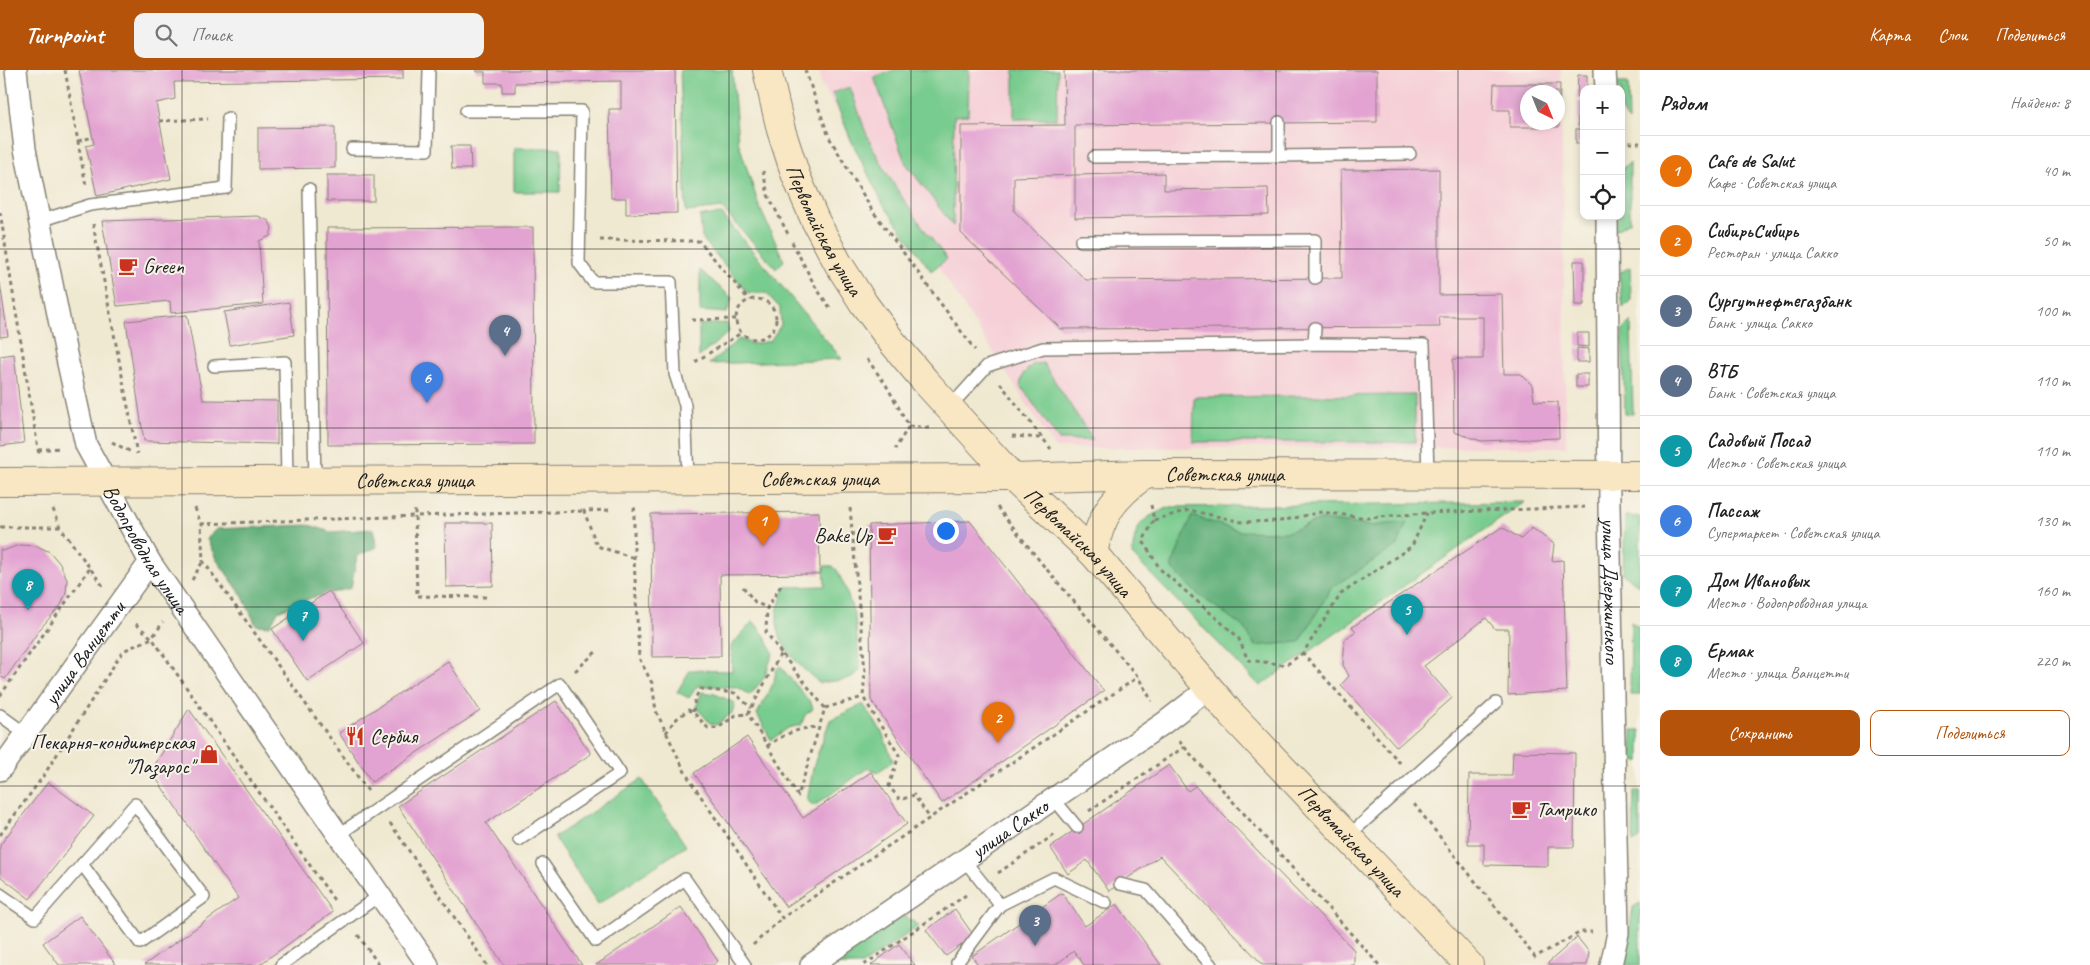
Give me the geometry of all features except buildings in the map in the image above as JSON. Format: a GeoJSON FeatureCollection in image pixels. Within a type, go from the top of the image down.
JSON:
{"type":"FeatureCollection","features":[{"type":"Feature","properties":{"kind":"street","name":"Водопроводная улица"},"geometry":{"type":"LineString","coordinates":[[16,70],[25,149],[86,445],[150,562],[428,965]]}},
{"type":"Feature","properties":{"kind":"street","name":"Первомайская улица"},"geometry":{"type":"LineString","coordinates":[[767,70],[781,130],[796,176],[815,220],[838,263],[864,304],[893,343],[1013,478],[1093,553],[1208,689],[1469,965]]}},
{"type":"Feature","properties":{"kind":"street"},"geometry":{"type":"LineString","coordinates":[[1605,70],[1606,85]]}},
{"type":"Feature","properties":{"kind":"street","name":"улица Дзержинского"},"geometry":{"type":"LineString","coordinates":[[1607,220],[1609,476],[1618,933],[1611,965]]}},
{"type":"Feature","properties":{"kind":"street"},"geometry":{"type":"LineString","coordinates":[[1093,553],[1097,536],[1106,514],[1122,490],[1145,474]]}},
{"type":"Feature","properties":{"kind":"street","name":"Советская улица"},"geometry":{"type":"LineString","coordinates":[[0,482],[1013,478],[1145,474],[1640,475]]}},
{"type":"Feature","properties":{"kind":"street","name":"улица Ванцетти"},"geometry":{"type":"LineString","coordinates":[[0,770],[150,562]]}},
{"type":"Feature","properties":{"kind":"street","name":"улица Сакко"},"geometry":{"type":"LineString","coordinates":[[810,965],[1164,724],[1208,689]]}},
{"type":"Feature","properties":{"kind":"lane"},"geometry":{"type":"LineString","coordinates":[[352,149],[426,150],[429,70]]}},
{"type":"Feature","properties":{"kind":"lane"},"geometry":{"type":"LineString","coordinates":[[466,112],[582,111],[579,263],[593,282],[672,282],[675,374],[685,405],[688,479]]}},
{"type":"Feature","properties":{"kind":"lane"},"geometry":{"type":"LineString","coordinates":[[40,221],[90,205],[226,188],[228,118]]}},
{"type":"Feature","properties":{"kind":"lane"},"geometry":{"type":"LineString","coordinates":[[1279,122],[1279,156]]}},
{"type":"Feature","properties":{"kind":"lane"},"geometry":{"type":"LineString","coordinates":[[1094,158],[1410,154]]}},
{"type":"Feature","properties":{"kind":"lane"},"geometry":{"type":"LineString","coordinates":[[309,189],[315,481]]}},
{"type":"Feature","properties":{"kind":"lane"},"geometry":{"type":"LineString","coordinates":[[1081,241],[1315,240],[1315,278]]}},
{"type":"Feature","properties":{"kind":"lane"},"geometry":{"type":"LineString","coordinates":[[1314,344],[1315,328]]}},
{"type":"Feature","properties":{"kind":"lane"},"geometry":{"type":"LineString","coordinates":[[949,408],[987,366],[1043,348],[1314,344],[1424,345],[1428,476]]}},
{"type":"Feature","properties":{"kind":"lane"},"geometry":{"type":"LineString","coordinates":[[214,366],[285,362],[286,481]]}},
{"type":"Feature","properties":{"kind":"lane"},"geometry":{"type":"LineString","coordinates":[[338,835],[560,684],[620,773],[519,840]]}},
{"type":"Feature","properties":{"kind":"lane"},"geometry":{"type":"LineString","coordinates":[[1347,837],[1496,703]]}},
{"type":"Feature","properties":{"kind":"lane"},"geometry":{"type":"LineString","coordinates":[[0,715],[26,734]]}},
{"type":"Feature","properties":{"kind":"lane"},"geometry":{"type":"LineString","coordinates":[[1054,799],[1075,825]]}},
{"type":"Feature","properties":{"kind":"lane"},"geometry":{"type":"LineString","coordinates":[[0,894],[35,918],[134,804],[204,898],[140,943],[82,864]]}},
{"type":"Feature","properties":{"kind":"lane"},"geometry":{"type":"LineString","coordinates":[[964,860],[1000,905]]}},
{"type":"Feature","properties":{"kind":"lane"},"geometry":{"type":"LineString","coordinates":[[543,864],[596,941],[685,879],[745,965]]}},
{"type":"Feature","properties":{"kind":"lane"},"geometry":{"type":"LineString","coordinates":[[958,965],[957,963],[1000,905],[1054,878],[1106,903]]}},
{"type":"Feature","properties":{"kind":"lane"},"geometry":{"type":"LineString","coordinates":[[1120,884],[1146,890],[1211,965]]}},
{"type":"Feature","properties":{"kind":"lane"},"geometry":{"type":"LineString","coordinates":[[281,965],[380,895]]}},
{"type":"Feature","properties":{"kind":"path"},"geometry":{"type":"LineString","coordinates":[[66,70],[137,455],[146,455]]}},
{"type":"Feature","properties":{"kind":"path"},"geometry":{"type":"LineString","coordinates":[[159,121],[228,118]]}},
{"type":"Feature","properties":{"kind":"path"},"geometry":{"type":"LineString","coordinates":[[78,141],[93,137]]}},
{"type":"Feature","properties":{"kind":"path"},"geometry":{"type":"LineString","coordinates":[[1625,143],[1640,143]]}},
{"type":"Feature","properties":{"kind":"path"},"geometry":{"type":"LineString","coordinates":[[761,166],[768,195],[815,286],[831,309]]}},
{"type":"Feature","properties":{"kind":"path"},"geometry":{"type":"LineString","coordinates":[[579,240],[699,241],[748,300]]}},
{"type":"Feature","properties":{"kind":"path"},"geometry":{"type":"LineString","coordinates":[[758,298],[773,307],[777,320],[775,327],[769,335],[760,339],[749,338],[741,333],[736,324],[736,319],[741,305],[748,300],[758,298]]}},
{"type":"Feature","properties":{"kind":"path"},"geometry":{"type":"LineString","coordinates":[[673,321],[736,319]]}},
{"type":"Feature","properties":{"kind":"path"},"geometry":{"type":"LineString","coordinates":[[675,374],[741,333]]}},
{"type":"Feature","properties":{"kind":"path"},"geometry":{"type":"LineString","coordinates":[[864,354],[886,385],[909,426],[895,449],[885,449]]}},
{"type":"Feature","properties":{"kind":"path"},"geometry":{"type":"LineString","coordinates":[[1145,474],[1154,520],[1143,541],[1160,569],[1238,637],[1248,660],[1286,665],[1303,653],[1340,594],[1412,546],[1427,513]]}},
{"type":"Feature","properties":{"kind":"path"},"geometry":{"type":"LineString","coordinates":[[415,480],[417,596],[486,597]]}},
{"type":"Feature","properties":{"kind":"path"},"geometry":{"type":"LineString","coordinates":[[858,507],[850,508],[865,671],[863,697],[899,755],[889,786],[900,800],[914,795],[929,817]]}},
{"type":"Feature","properties":{"kind":"path"},"geometry":{"type":"LineString","coordinates":[[1154,520],[1189,510],[1242,522],[1281,521],[1320,512],[1367,518],[1427,513],[1570,508]]}},
{"type":"Feature","properties":{"kind":"path"},"geometry":{"type":"LineString","coordinates":[[626,510],[644,509]]}},
{"type":"Feature","properties":{"kind":"path"},"geometry":{"type":"LineString","coordinates":[[584,510],[597,546],[634,558]]}},
{"type":"Feature","properties":{"kind":"path"},"geometry":{"type":"LineString","coordinates":[[487,965],[379,806],[203,561],[201,524],[617,510]]}},
{"type":"Feature","properties":{"kind":"path"},"geometry":{"type":"LineString","coordinates":[[634,510],[634,558],[639,658],[652,683],[656,712],[686,774],[782,918],[1138,677]]}},
{"type":"Feature","properties":{"kind":"path"},"geometry":{"type":"LineString","coordinates":[[0,526],[60,527]]}},
{"type":"Feature","properties":{"kind":"path"},"geometry":{"type":"LineString","coordinates":[[0,696],[90,568]]}},
{"type":"Feature","properties":{"kind":"path"},"geometry":{"type":"LineString","coordinates":[[782,584],[767,608],[766,632],[781,654],[825,708]]}},
{"type":"Feature","properties":{"kind":"path"},"geometry":{"type":"LineString","coordinates":[[743,588],[755,602],[767,608]]}},
{"type":"Feature","properties":{"kind":"path"},"geometry":{"type":"LineString","coordinates":[[0,834],[42,778],[123,651],[152,638]]}},
{"type":"Feature","properties":{"kind":"path"},"geometry":{"type":"LineString","coordinates":[[578,668],[597,651]]}},
{"type":"Feature","properties":{"kind":"path"},"geometry":{"type":"LineString","coordinates":[[1303,653],[1402,764],[1401,787],[1535,957],[1580,932]]}},
{"type":"Feature","properties":{"kind":"path"},"geometry":{"type":"LineString","coordinates":[[748,714],[781,654]]}},
{"type":"Feature","properties":{"kind":"path"},"geometry":{"type":"LineString","coordinates":[[694,712],[694,698],[700,689],[735,694],[751,708]]}},
{"type":"Feature","properties":{"kind":"path"},"geometry":{"type":"LineString","coordinates":[[825,708],[863,697]]}},
{"type":"Feature","properties":{"kind":"path"},"geometry":{"type":"LineString","coordinates":[[748,714],[798,796],[825,708]]}},
{"type":"Feature","properties":{"kind":"path"},"geometry":{"type":"LineString","coordinates":[[666,733],[674,721],[688,710],[694,712],[708,728],[718,728],[736,715],[748,714]]}},
{"type":"Feature","properties":{"kind":"path"},"geometry":{"type":"LineString","coordinates":[[767,746],[786,733],[804,727],[819,727]]}},
{"type":"Feature","properties":{"kind":"path"},"geometry":{"type":"LineString","coordinates":[[864,965],[983,883],[1075,825],[1184,747]]}},
{"type":"Feature","properties":{"kind":"shaded area"},"geometry":{"type":"Polygon","coordinates":[[[820,70],[1561,70],[1561,85],[1520,85],[1520,130],[1562,130],[1566,447],[1055,448],[820,83],[820,70]]]}},
{"type":"Feature","properties":{"kind":"green space"},"geometry":{"type":"Polygon","coordinates":[[[680,70],[732,70],[738,141],[759,206],[784,261],[776,269],[722,208],[686,212],[680,70]]]}},
{"type":"Feature","properties":{"kind":"green space"},"geometry":{"type":"Polygon","coordinates":[[[894,70],[969,70],[968,115],[954,116],[953,226],[905,162],[874,77],[894,70]]]}},
{"type":"Feature","properties":{"kind":"green space"},"geometry":{"type":"Polygon","coordinates":[[[1014,70],[1058,70],[1057,119],[1014,119],[1014,70]]]}},
{"type":"Feature","properties":{"kind":"green space"},"geometry":{"type":"Polygon","coordinates":[[[1613,83],[1628,83],[1629,121],[1625,116],[1625,85],[1613,85],[1613,83]]]}},
{"type":"Feature","properties":{"kind":"green space"},"geometry":{"type":"Polygon","coordinates":[[[850,87],[867,135],[878,158],[906,202],[947,259],[931,271],[883,204],[851,140],[832,93],[850,87]]]}},
{"type":"Feature","properties":{"kind":"green space"},"geometry":{"type":"Polygon","coordinates":[[[514,148],[561,148],[560,192],[514,192],[514,148]]]}},
{"type":"Feature","properties":{"kind":"green space"},"geometry":{"type":"Polygon","coordinates":[[[1630,163],[1630,222],[1614,231],[1614,220],[1625,220],[1625,166],[1630,163]]]}},
{"type":"Feature","properties":{"kind":"green space"},"geometry":{"type":"Polygon","coordinates":[[[722,214],[842,359],[709,364],[739,339],[753,344],[770,341],[781,325],[780,308],[766,293],[748,293],[702,238],[700,216],[722,214]]]}},
{"type":"Feature","properties":{"kind":"green space"},"geometry":{"type":"Polygon","coordinates":[[[1630,267],[1631,300],[1623,308],[1619,273],[1630,267]]]}},
{"type":"Feature","properties":{"kind":"green space"},"geometry":{"type":"Polygon","coordinates":[[[700,270],[732,298],[727,313],[700,311],[700,270]]]}},
{"type":"Feature","properties":{"kind":"green space"},"geometry":{"type":"Polygon","coordinates":[[[1631,321],[1633,414],[1625,413],[1622,330],[1631,321]]]}},
{"type":"Feature","properties":{"kind":"green space"},"geometry":{"type":"Polygon","coordinates":[[[727,323],[729,332],[699,357],[699,325],[727,323]]]}},
{"type":"Feature","properties":{"kind":"green space"},"geometry":{"type":"Polygon","coordinates":[[[1043,363],[1093,440],[1059,440],[1020,385],[1023,374],[1033,364],[1043,363]]]}},
{"type":"Feature","properties":{"kind":"green space"},"geometry":{"type":"Polygon","coordinates":[[[1415,395],[1415,442],[1193,442],[1194,397],[1415,395]]]}},
{"type":"Feature","properties":{"kind":"green space"},"geometry":{"type":"Polygon","coordinates":[[[1525,502],[1260,686],[1132,555],[1138,528],[1152,515],[1170,507],[1525,502]]]}},
{"type":"Feature","properties":{"kind":"green space"},"geometry":{"type":"Polygon","coordinates":[[[1192,516],[1239,531],[1287,532],[1321,520],[1371,526],[1407,522],[1398,545],[1331,588],[1300,642],[1255,646],[1245,628],[1195,592],[1171,567],[1192,516]]]}},
{"type":"Feature","properties":{"kind":"green space"},"geometry":{"type":"Polygon","coordinates":[[[1625,516],[1640,517],[1640,586],[1623,574],[1625,516]]]}},
{"type":"Feature","properties":{"kind":"green space"},"geometry":{"type":"Polygon","coordinates":[[[309,525],[331,532],[373,529],[377,547],[357,556],[351,588],[311,598],[278,611],[270,626],[256,625],[242,595],[216,559],[207,539],[216,529],[309,525]]]}},
{"type":"Feature","properties":{"kind":"green space"},"geometry":{"type":"Polygon","coordinates":[[[824,566],[833,566],[837,570],[845,587],[855,617],[860,669],[853,676],[843,680],[820,683],[797,663],[785,646],[780,637],[777,617],[785,587],[825,586],[824,566]]]}},
{"type":"Feature","properties":{"kind":"green space"},"geometry":{"type":"Polygon","coordinates":[[[753,621],[765,636],[773,653],[764,678],[750,695],[736,687],[697,686],[689,698],[677,692],[690,670],[732,671],[731,646],[753,621]]]}},
{"type":"Feature","properties":{"kind":"green space"},"geometry":{"type":"Polygon","coordinates":[[[1631,622],[1640,628],[1640,695],[1630,695],[1631,622]]]}},
{"type":"Feature","properties":{"kind":"green space"},"geometry":{"type":"Polygon","coordinates":[[[780,666],[811,703],[813,709],[805,715],[801,725],[788,728],[771,740],[757,714],[774,682],[776,670],[780,666]]]}},
{"type":"Feature","properties":{"kind":"green space"},"geometry":{"type":"Polygon","coordinates":[[[702,692],[715,694],[735,703],[732,713],[716,725],[710,723],[696,707],[702,692]]]}},
{"type":"Feature","properties":{"kind":"green space"},"geometry":{"type":"Polygon","coordinates":[[[863,704],[882,732],[893,761],[878,772],[868,768],[814,806],[807,800],[814,764],[830,720],[863,704]]]}},
{"type":"Feature","properties":{"kind":"green space"},"geometry":{"type":"Polygon","coordinates":[[[1632,730],[1640,730],[1640,761],[1632,761],[1632,730]]]}},
{"type":"Feature","properties":{"kind":"green space"},"geometry":{"type":"Polygon","coordinates":[[[642,779],[686,846],[598,904],[554,837],[642,779]]]}},
{"type":"Feature","properties":{"kind":"green space"},"geometry":{"type":"Polygon","coordinates":[[[1634,791],[1640,791],[1640,839],[1633,843],[1634,791]]]}},
{"type":"Feature","properties":{"kind":"green space"},"geometry":{"type":"Polygon","coordinates":[[[1640,903],[1640,965],[1624,965],[1633,907],[1640,903]]]}},
{"type":"Feature","properties":{"kind":"green space"},"geometry":{"type":"Polygon","coordinates":[[[904,915],[919,926],[862,965],[830,965],[904,915]]]}},
{"type":"Feature","properties":{"kind":"place","name":"Green"},"geometry":{"type":"Point","coordinates":[128,266]}},
{"type":"Feature","properties":{"kind":"place","name":"ВТБ"},"geometry":{"type":"Point","coordinates":[505,356]}},
{"type":"Feature","properties":{"kind":"place","name":"Пассаж"},"geometry":{"type":"Point","coordinates":[427,403]}},
{"type":"Feature","properties":{"kind":"place","name":"Bake Up"},"geometry":{"type":"Point","coordinates":[887,535]}},
{"type":"Feature","properties":{"kind":"place","name":"Cafe de Salut"},"geometry":{"type":"Point","coordinates":[763,546]}},
{"type":"Feature","properties":{"kind":"place","name":"Ермак"},"geometry":{"type":"Point","coordinates":[28,610]}},
{"type":"Feature","properties":{"kind":"place","name":"Садовый Посад"},"geometry":{"type":"Point","coordinates":[1407,635]}},
{"type":"Feature","properties":{"kind":"place","name":"Дом Ивановых"},"geometry":{"type":"Point","coordinates":[303,641]}},
{"type":"Feature","properties":{"kind":"place","name":"Сербия"},"geometry":{"type":"Point","coordinates":[355,736]}},
{"type":"Feature","properties":{"kind":"place","name":"СибирьСибирь"},"geometry":{"type":"Point","coordinates":[998,743]}},
{"type":"Feature","properties":{"kind":"place","name":"Пекарня-кондитерская \"Лазарос\""},"geometry":{"type":"Point","coordinates":[209,754]}},
{"type":"Feature","properties":{"kind":"place","name":"Тамрико"},"geometry":{"type":"Point","coordinates":[1521,809]}},
{"type":"Feature","properties":{"kind":"place","name":"Сургутнефтегазбанк"},"geometry":{"type":"Point","coordinates":[1035,946]}}]}
